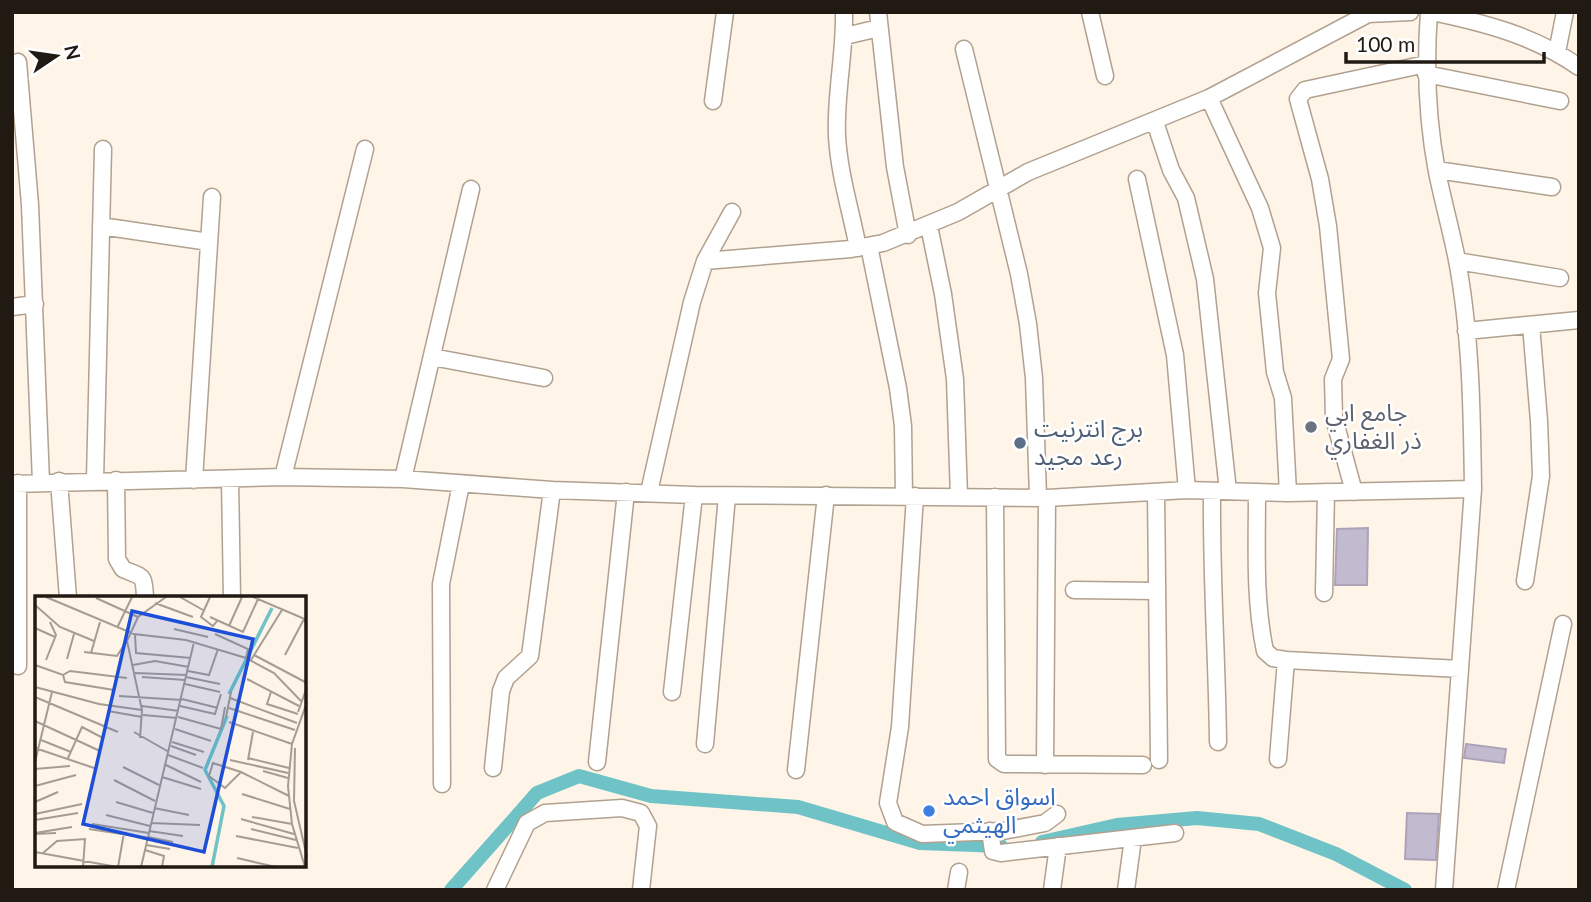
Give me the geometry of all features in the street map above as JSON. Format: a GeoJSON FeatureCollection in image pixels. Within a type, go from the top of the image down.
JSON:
{"type":"FeatureCollection","features":[{"type":"Feature","properties":{"kind":"street"},"geometry":{"type":"LineString","coordinates":[[713,101],[726,12]]}},
{"type":"Feature","properties":{"kind":"street"},"geometry":{"type":"LineString","coordinates":[[844,12],[845,36],[837,136],[898,388],[909,496],[900,727],[888,803],[895,822],[922,834],[990,831],[1045,823],[1057,814]]}},
{"type":"Feature","properties":{"kind":"street"},"geometry":{"type":"LineString","coordinates":[[1090,12],[1104,76]]}},
{"type":"Feature","properties":{"kind":"street"},"geometry":{"type":"LineString","coordinates":[[705,261],[864,247],[908,235],[976,202],[1028,172],[1209,98],[1365,13],[1410,12]]}},
{"type":"Feature","properties":{"kind":"street"},"geometry":{"type":"LineString","coordinates":[[1447,889],[1473,489],[1466,331],[1457,261],[1437,170],[1426,69],[1431,12],[1496,27],[1558,52],[1579,68]]}},
{"type":"Feature","properties":{"kind":"street"},"geometry":{"type":"LineString","coordinates":[[1558,52],[1564,12]]}},
{"type":"Feature","properties":{"kind":"street"},"geometry":{"type":"LineString","coordinates":[[845,36],[878,20],[895,167],[908,235]]}},
{"type":"Feature","properties":{"kind":"street"},"geometry":{"type":"LineString","coordinates":[[964,48],[1028,324],[1042,498],[1045,765]]}},
{"type":"Feature","properties":{"kind":"street"},"geometry":{"type":"LineString","coordinates":[[18,62],[30,205],[41,482]]}},
{"type":"Feature","properties":{"kind":"street"},"geometry":{"type":"LineString","coordinates":[[1354,492],[1335,418],[1333,379],[1341,359],[1328,226],[1320,179],[1298,99],[1305,90],[1426,69],[1560,102]]}},
{"type":"Feature","properties":{"kind":"street"},"geometry":{"type":"LineString","coordinates":[[1209,98],[1267,226],[1272,248],[1268,293],[1275,372],[1283,398],[1288,493]]}},
{"type":"Feature","properties":{"kind":"street"},"geometry":{"type":"LineString","coordinates":[[1155,122],[1171,170],[1186,198],[1205,279],[1220,491],[1211,561],[1217,646],[1219,742]]}},
{"type":"Feature","properties":{"kind":"street"},"geometry":{"type":"LineString","coordinates":[[95,480],[103,149]]}},
{"type":"Feature","properties":{"kind":"street"},"geometry":{"type":"LineString","coordinates":[[282,477],[365,149]]}},
{"type":"Feature","properties":{"kind":"street"},"geometry":{"type":"LineString","coordinates":[[1437,170],[1552,187]]}},
{"type":"Feature","properties":{"kind":"street"},"geometry":{"type":"LineString","coordinates":[[1137,179],[1175,355],[1187,490]]}},
{"type":"Feature","properties":{"kind":"street"},"geometry":{"type":"LineString","coordinates":[[403,479],[471,190]]}},
{"type":"Feature","properties":{"kind":"street"},"geometry":{"type":"LineString","coordinates":[[194,480],[212,197]]}},
{"type":"Feature","properties":{"kind":"street"},"geometry":{"type":"LineString","coordinates":[[649,492],[692,302],[705,261],[732,212]]}},
{"type":"Feature","properties":{"kind":"street"},"geometry":{"type":"LineString","coordinates":[[101,226],[209,242]]}},
{"type":"Feature","properties":{"kind":"street"},"geometry":{"type":"LineString","coordinates":[[929,226],[943,294],[955,379],[959,497]]}},
{"type":"Feature","properties":{"kind":"street"},"geometry":{"type":"LineString","coordinates":[[1457,261],[1559,278]]}},
{"type":"Feature","properties":{"kind":"street"},"geometry":{"type":"LineString","coordinates":[[12,307],[35,304]]}},
{"type":"Feature","properties":{"kind":"street"},"geometry":{"type":"LineString","coordinates":[[1466,331],[1579,320]]}},
{"type":"Feature","properties":{"kind":"street"},"geometry":{"type":"LineString","coordinates":[[1525,581],[1541,476],[1531,325]]}},
{"type":"Feature","properties":{"kind":"street"},"geometry":{"type":"LineString","coordinates":[[432,357],[544,378]]}},
{"type":"Feature","properties":{"kind":"street"},"geometry":{"type":"LineString","coordinates":[[18,666],[15,484],[282,477],[403,479],[552,490],[727,496],[1042,498],[1187,490],[1288,493],[1473,489]]}},
{"type":"Feature","properties":{"kind":"street"},"geometry":{"type":"LineString","coordinates":[[230,479],[232,596]]}},
{"type":"Feature","properties":{"kind":"street"},"geometry":{"type":"LineString","coordinates":[[116,480],[117,559],[123,569],[143,577],[145,596]]}},
{"type":"Feature","properties":{"kind":"street"},"geometry":{"type":"LineString","coordinates":[[60,481],[68,596]]}},
{"type":"Feature","properties":{"kind":"street"},"geometry":{"type":"LineString","coordinates":[[442,784],[441,583],[461,484]]}},
{"type":"Feature","properties":{"kind":"street"},"geometry":{"type":"LineString","coordinates":[[493,768],[501,691],[506,678],[530,656],[552,490]]}},
{"type":"Feature","properties":{"kind":"street"},"geometry":{"type":"LineString","coordinates":[[597,762],[626,492]]}},
{"type":"Feature","properties":{"kind":"street"},"geometry":{"type":"LineString","coordinates":[[995,497],[997,759],[1004,764],[1045,765],[1151,762],[1157,591],[1156,492]]}},
{"type":"Feature","properties":{"kind":"street"},"geometry":{"type":"LineString","coordinates":[[1256,492],[1260,629],[1265,651],[1273,658],[1460,669]]}},
{"type":"Feature","properties":{"kind":"street"},"geometry":{"type":"LineString","coordinates":[[1324,593],[1326,492]]}},
{"type":"Feature","properties":{"kind":"street"},"geometry":{"type":"LineString","coordinates":[[672,692],[694,495]]}},
{"type":"Feature","properties":{"kind":"street"},"geometry":{"type":"LineString","coordinates":[[796,769],[827,495]]}},
{"type":"Feature","properties":{"kind":"street"},"geometry":{"type":"LineString","coordinates":[[705,744],[727,496]]}},
{"type":"Feature","properties":{"kind":"street"},"geometry":{"type":"LineString","coordinates":[[1073,590],[1157,591]]}},
{"type":"Feature","properties":{"kind":"street"},"geometry":{"type":"LineString","coordinates":[[1506,890],[1563,624]]}},
{"type":"Feature","properties":{"kind":"street"},"geometry":{"type":"LineString","coordinates":[[1278,759],[1286,660]]}},
{"type":"Feature","properties":{"kind":"street"},"geometry":{"type":"LineString","coordinates":[[495,890],[527,824],[535,818],[545,813],[622,808],[641,813],[648,825],[641,890]]}},
{"type":"Feature","properties":{"kind":"street"},"geometry":{"type":"LineString","coordinates":[[990,831],[993,851],[1001,853],[1175,833]]}},
{"type":"Feature","properties":{"kind":"street"},"geometry":{"type":"LineString","coordinates":[[1126,890],[1133,838]]}},
{"type":"Feature","properties":{"kind":"street"},"geometry":{"type":"LineString","coordinates":[[1052,890],[1058,846]]}},
{"type":"Feature","properties":{"kind":"street"},"geometry":{"type":"LineString","coordinates":[[956,890],[959,872]]}},
{"type":"Feature","properties":{"kind":"building"},"geometry":{"type":"Polygon","coordinates":[[[1368,528],[1367,585],[1335,585],[1337,529],[1368,528]]]}},
{"type":"Feature","properties":{"kind":"building"},"geometry":{"type":"Polygon","coordinates":[[[1466,744],[1506,749],[1504,763],[1464,758],[1466,744]]]}},
{"type":"Feature","properties":{"kind":"building"},"geometry":{"type":"Polygon","coordinates":[[[1407,813],[1439,814],[1436,860],[1405,859],[1407,813]]]}},
{"type":"Feature","properties":{"kind":"waterway"},"geometry":{"type":"LineString","coordinates":[[451,890],[537,793],[579,776],[651,796],[798,807],[920,843],[1001,846]]}},
{"type":"Feature","properties":{"kind":"waterway"},"geometry":{"type":"LineString","coordinates":[[1042,842],[1117,825],[1197,818],[1259,824],[1336,854],[1405,890]]}},
{"type":"Feature","properties":{"kind":"place","name":"جامع ابي ذر الغفاري"},"geometry":{"type":"Point","coordinates":[1311,427]}},
{"type":"Feature","properties":{"kind":"place","name":"برج انترنيت رعد مجيد"},"geometry":{"type":"Point","coordinates":[1020,443]}},
{"type":"Feature","properties":{"kind":"place","name":"اسواق احمد الهيثمي"},"geometry":{"type":"Point","coordinates":[929,811]}}]}
